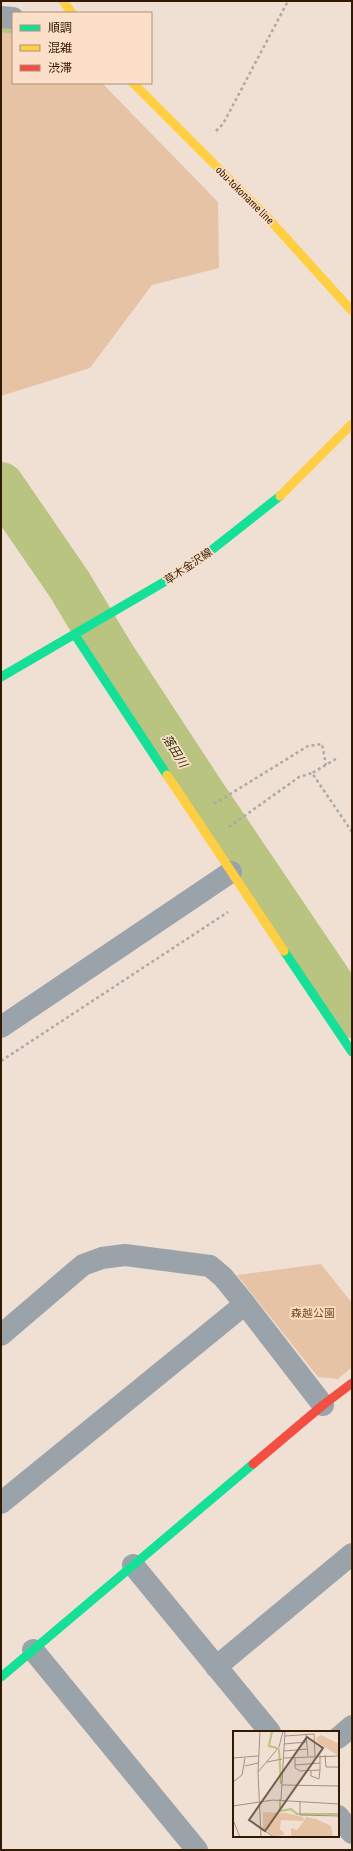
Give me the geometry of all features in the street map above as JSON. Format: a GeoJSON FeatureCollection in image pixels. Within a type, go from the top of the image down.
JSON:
{"type":"FeatureCollection","features":[{"type":"Feature","properties":{"kind":"street"},"geometry":{"type":"LineString","coordinates":[[1,17],[12,18]]}},
{"type":"Feature","properties":{"kind":"street","name":"obu-tokoname line"},"geometry":{"type":"LineString","coordinates":[[134,84],[268,218],[352,311]]}},
{"type":"Feature","properties":{"kind":"street","name":"草木金沢線"},"geometry":{"type":"LineString","coordinates":[[1,677],[75,635],[204,556],[288,490],[352,424]]}},
{"type":"Feature","properties":{"kind":"street"},"geometry":{"type":"LineString","coordinates":[[75,635],[352,1052]]}},
{"type":"Feature","properties":{"kind":"street"},"geometry":{"type":"LineString","coordinates":[[1,1027],[231,872]]}},
{"type":"Feature","properties":{"kind":"street"},"geometry":{"type":"LineString","coordinates":[[1,1335],[84,1265],[102,1258],[124,1255],[210,1266],[223,1277],[245,1304],[323,1405]]}},
{"type":"Feature","properties":{"kind":"street"},"geometry":{"type":"LineString","coordinates":[[1,1503],[245,1304]]}},
{"type":"Feature","properties":{"kind":"street"},"geometry":{"type":"LineString","coordinates":[[1,1677],[323,1405],[352,1383]]}},
{"type":"Feature","properties":{"kind":"street"},"geometry":{"type":"LineString","coordinates":[[216,1667],[352,1554]]}},
{"type":"Feature","properties":{"kind":"street"},"geometry":{"type":"LineString","coordinates":[[133,1566],[269,1731]]}},
{"type":"Feature","properties":{"kind":"street"},"geometry":{"type":"LineString","coordinates":[[33,1650],[197,1850]]}},
{"type":"Feature","properties":{"kind":"street"},"geometry":{"type":"LineString","coordinates":[[339,1737],[352,1726]]}},
{"type":"Feature","properties":{"kind":"street"},"geometry":{"type":"LineString","coordinates":[[339,1817],[352,1833]]}},
{"type":"Feature","properties":{"kind":"path"},"geometry":{"type":"LineString","coordinates":[[198,148],[224,124],[288,1]]}},
{"type":"Feature","properties":{"kind":"path"},"geometry":{"type":"LineString","coordinates":[[194,816],[308,746],[322,744],[326,765]]}},
{"type":"Feature","properties":{"kind":"path"},"geometry":{"type":"LineString","coordinates":[[210,840],[299,777],[312,773],[336,759]]}},
{"type":"Feature","properties":{"kind":"path"},"geometry":{"type":"LineString","coordinates":[[312,773],[352,832]]}},
{"type":"Feature","properties":{"kind":"path"},"geometry":{"type":"LineString","coordinates":[[1,1061],[249,899]]}},
{"type":"Feature","properties":{"kind":"green space"},"geometry":{"type":"Polygon","coordinates":[[[1,28],[12,28],[12,84],[103,84],[218,202],[219,268],[152,285],[90,368],[1,396],[1,28]]]}},
{"type":"Feature","properties":{"kind":"green space","name":"森越公園"},"geometry":{"type":"Polygon","coordinates":[[[321,1264],[352,1303],[352,1367],[338,1379],[318,1377],[237,1275],[321,1264]]]}},
{"type":"Feature","properties":{"kind":"waterway"},"geometry":{"type":"LineString","coordinates":[[1,28],[12,30]]}},
{"type":"Feature","properties":{"kind":"waterway","name":"落田川"},"geometry":{"type":"LineString","coordinates":[[1,485],[69,584],[113,657],[202,793],[352,1015]]}},
{"type":"Feature","properties":{"kind":"traffic: fast"},"geometry":{"type":"LineString","coordinates":[[1,677],[164,582],[204,556],[280,496]]}},
{"type":"Feature","properties":{"kind":"traffic: fast"},"geometry":{"type":"LineString","coordinates":[[75,635],[167,775]]}},
{"type":"Feature","properties":{"kind":"traffic: fast"},"geometry":{"type":"LineString","coordinates":[[284,951],[352,1052]]}},
{"type":"Feature","properties":{"kind":"traffic: fast"},"geometry":{"type":"LineString","coordinates":[[1,1677],[253,1464]]}},
{"type":"Feature","properties":{"kind":"traffic: slow"},"geometry":{"type":"LineString","coordinates":[[63,1],[71,12]]}},
{"type":"Feature","properties":{"kind":"traffic: slow"},"geometry":{"type":"LineString","coordinates":[[134,84],[268,218],[352,311]]}},
{"type":"Feature","properties":{"kind":"traffic: slow"},"geometry":{"type":"LineString","coordinates":[[280,496],[352,424]]}},
{"type":"Feature","properties":{"kind":"traffic: slow"},"geometry":{"type":"LineString","coordinates":[[167,775],[284,951]]}},
{"type":"Feature","properties":{"kind":"traffic: jam"},"geometry":{"type":"LineString","coordinates":[[253,1464],[323,1405],[352,1383]]}}]}
